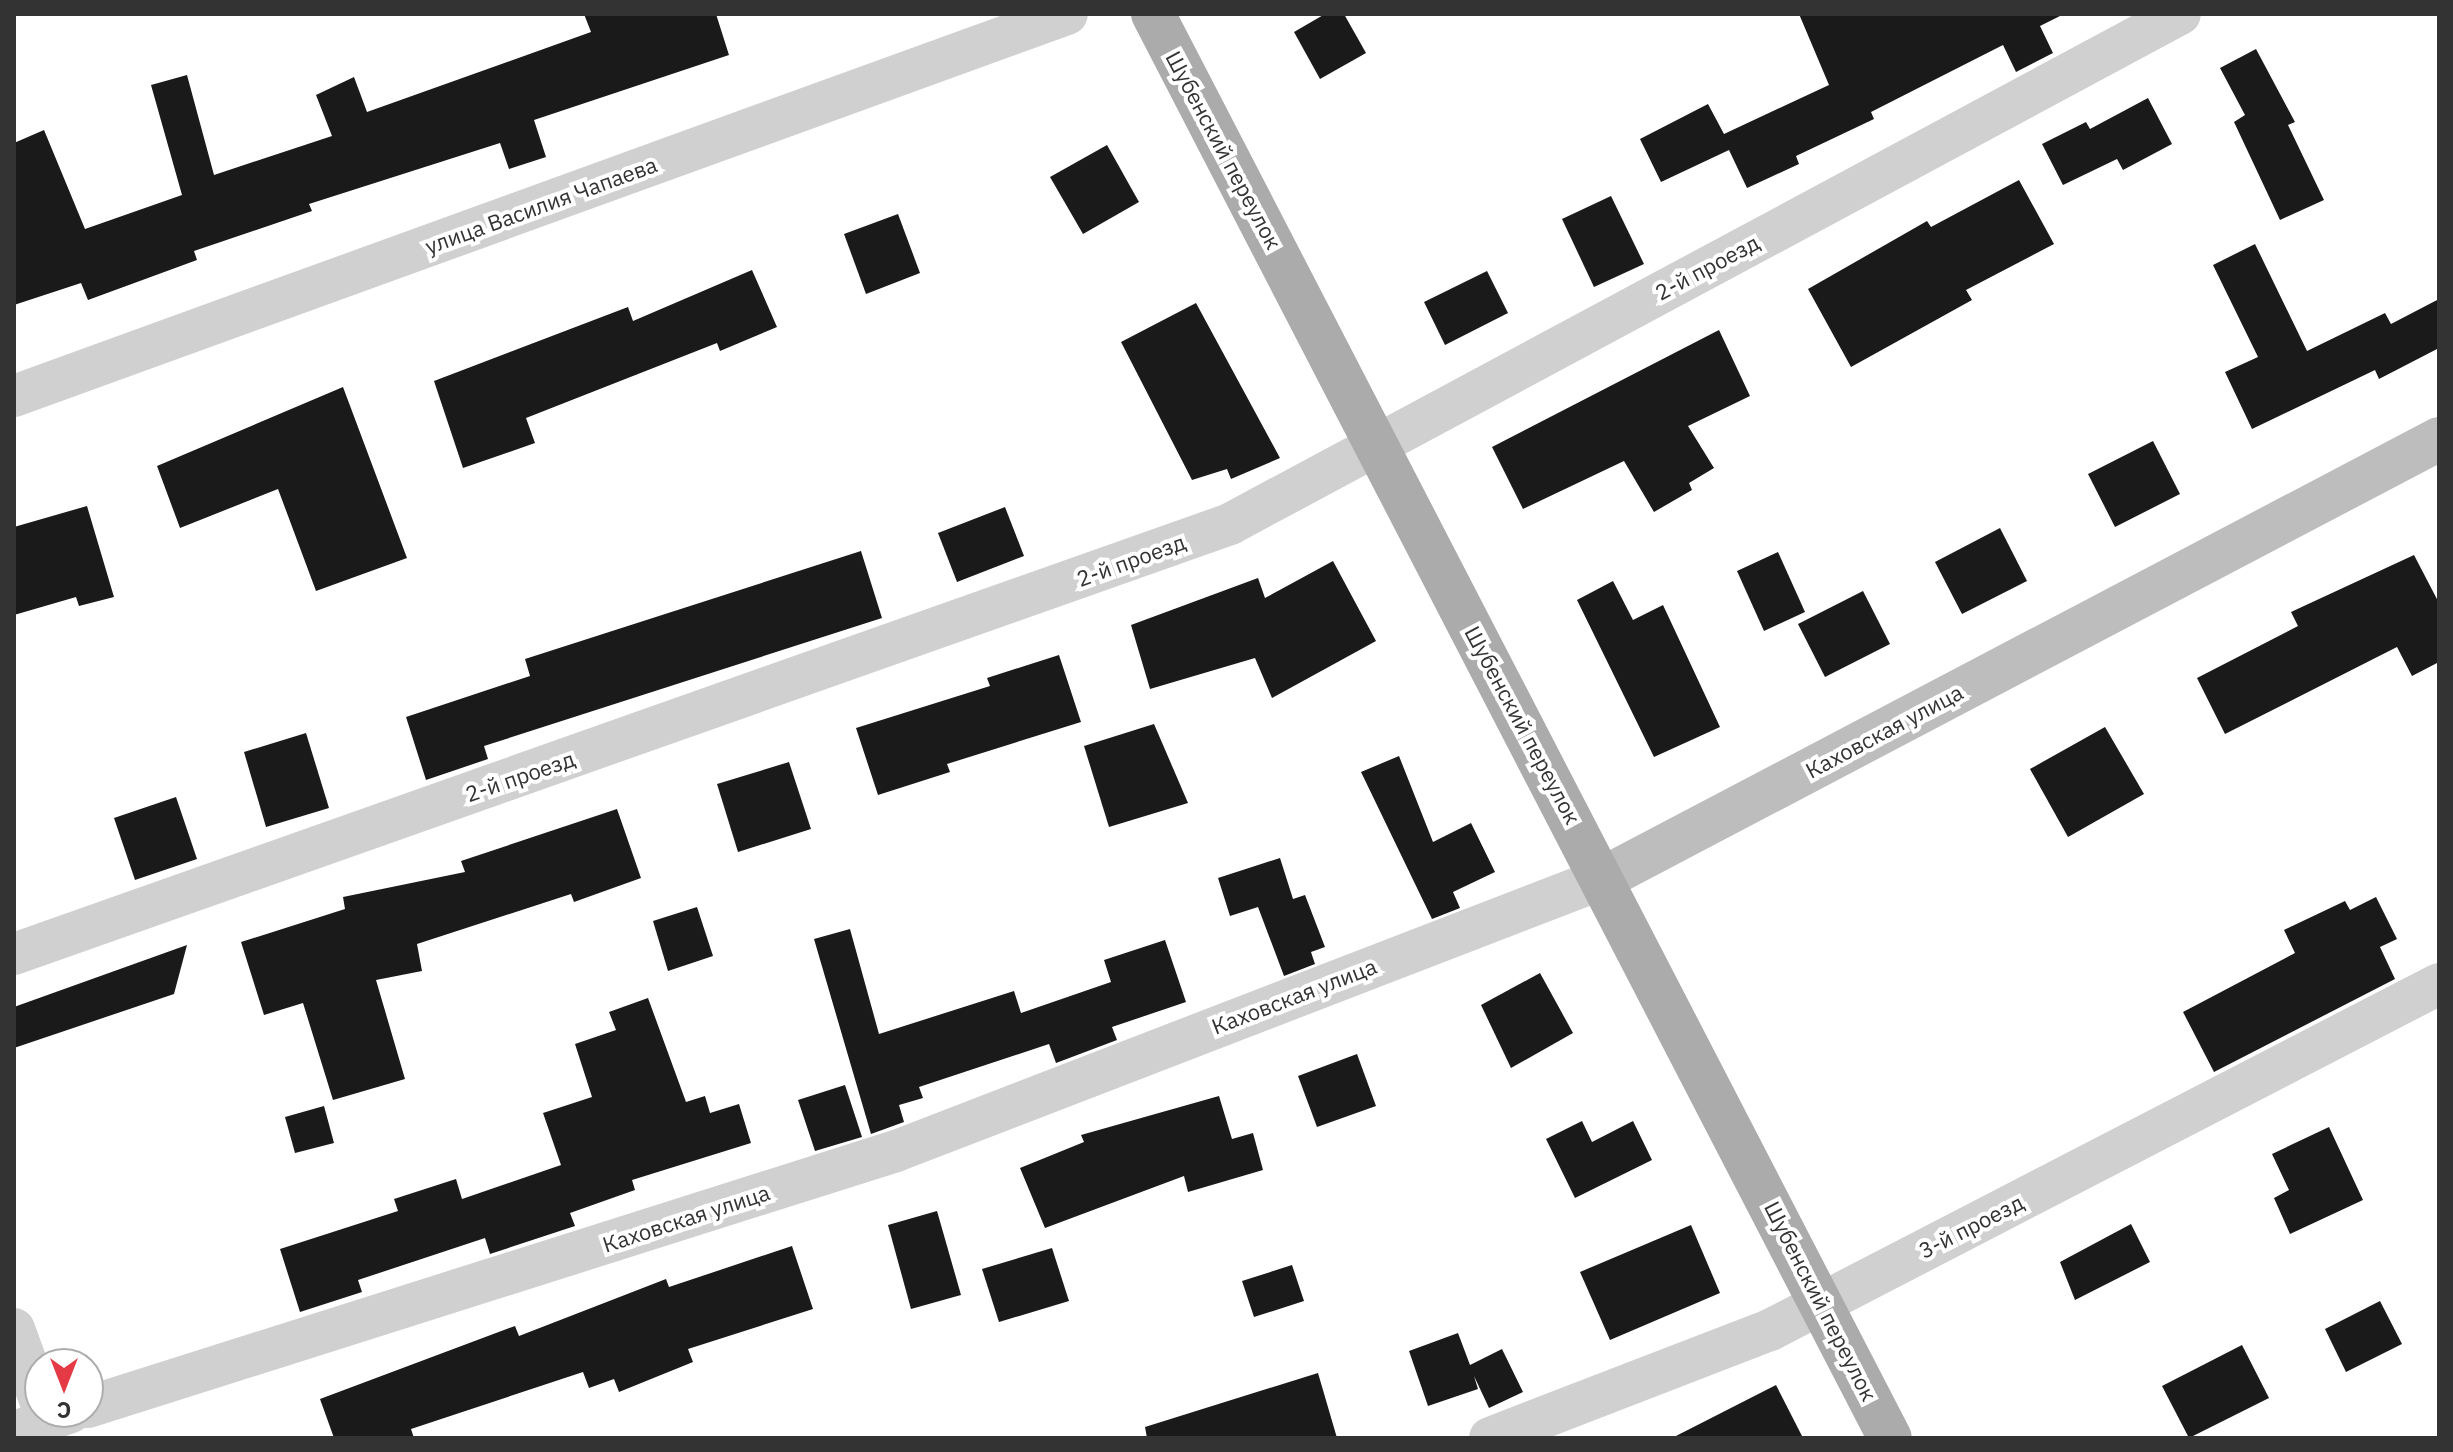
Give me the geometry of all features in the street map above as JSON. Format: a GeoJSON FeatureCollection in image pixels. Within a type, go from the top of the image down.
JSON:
{"type":"FeatureCollection","features":[{"type":"Feature","properties":{"kind":"main road","name":"Шубенский переулок"},"geometry":{"type":"LineString","coordinates":[[1153,14],[1604,878],[1890,1438]]}},
{"type":"Feature","properties":{"kind":"main road","name":"Каховская улица"},"geometry":{"type":"LineString","coordinates":[[1604,878],[2439,439]]}},
{"type":"Feature","properties":{"kind":"street","name":"улица Василия Чапаева"},"geometry":{"type":"LineString","coordinates":[[14,396],[1067,14]]}},
{"type":"Feature","properties":{"kind":"street","name":"2-й проезд"},"geometry":{"type":"LineString","coordinates":[[14,954],[1230,524],[2180,14]]}},
{"type":"Feature","properties":{"kind":"street","name":"Каховская улица"},"geometry":{"type":"LineString","coordinates":[[104,1402],[896,1151],[1604,878]]}},
{"type":"Feature","properties":{"kind":"street","name":"3-й проезд"},"geometry":{"type":"LineString","coordinates":[[1490,1438],[1696,1363],[1823,1303],[2439,984]]}},
{"type":"Feature","properties":{"kind":"street"},"geometry":{"type":"LineString","coordinates":[[14,1329],[24,1358]]}},
{"type":"Feature","properties":{"kind":"building"},"geometry":{"type":"Polygon","coordinates":[[[584,14],[716,14],[729,55],[534,120],[546,157],[509,169],[500,143],[309,204],[312,211],[194,251],[197,260],[88,300],[81,283],[14,305],[14,143],[44,130],[85,229],[182,195],[151,85],[187,75],[214,175],[332,136],[316,95],[354,77],[367,112],[591,32],[584,14]]]}},
{"type":"Feature","properties":{"kind":"building"},"geometry":{"type":"Polygon","coordinates":[[[1325,14],[1344,14],[1366,53],[1320,79],[1294,32],[1325,14]]]}},
{"type":"Feature","properties":{"kind":"building"},"geometry":{"type":"Polygon","coordinates":[[[1799,14],[2064,14],[2040,26],[2053,53],[2016,72],[2003,45],[1871,112],[1874,119],[1796,156],[1799,164],[1747,188],[1729,150],[1661,182],[1640,139],[1708,104],[1724,134],[1829,85],[1799,14]]]}},
{"type":"Feature","properties":{"kind":"building"},"geometry":{"type":"Polygon","coordinates":[[[2256,49],[2295,122],[2288,125],[2324,200],[2280,220],[2234,122],[2245,115],[2220,68],[2256,49]]]}},
{"type":"Feature","properties":{"kind":"building"},"geometry":{"type":"Polygon","coordinates":[[[2148,98],[2172,144],[2123,170],[2117,159],[2063,185],[2042,144],[2086,122],[2090,129],[2148,98]]]}},
{"type":"Feature","properties":{"kind":"building"},"geometry":{"type":"Polygon","coordinates":[[[1107,145],[1139,202],[1083,234],[1050,177],[1107,145]]]}},
{"type":"Feature","properties":{"kind":"building"},"geometry":{"type":"Polygon","coordinates":[[[2019,180],[2054,244],[1966,290],[1972,300],[1851,367],[1808,289],[1927,221],[1931,227],[2019,180]]]}},
{"type":"Feature","properties":{"kind":"building"},"geometry":{"type":"Polygon","coordinates":[[[1611,196],[1644,264],[1594,287],[1562,219],[1611,196]]]}},
{"type":"Feature","properties":{"kind":"building"},"geometry":{"type":"Polygon","coordinates":[[[898,214],[920,273],[866,294],[844,234],[898,214]]]}},
{"type":"Feature","properties":{"kind":"building"},"geometry":{"type":"Polygon","coordinates":[[[2255,244],[2307,351],[2385,313],[2391,324],[2439,299],[2439,348],[2379,379],[2375,370],[2252,429],[2225,372],[2258,357],[2213,265],[2255,244]]]}},
{"type":"Feature","properties":{"kind":"building"},"geometry":{"type":"Polygon","coordinates":[[[752,270],[777,327],[720,351],[717,343],[526,418],[535,443],[463,468],[434,381],[628,307],[633,321],[752,270]]]}},
{"type":"Feature","properties":{"kind":"building"},"geometry":{"type":"Polygon","coordinates":[[[1487,271],[1508,313],[1445,345],[1424,302],[1487,271]]]}},
{"type":"Feature","properties":{"kind":"building"},"geometry":{"type":"Polygon","coordinates":[[[1196,303],[1280,458],[1231,479],[1227,469],[1192,480],[1121,342],[1196,303]]]}},
{"type":"Feature","properties":{"kind":"building"},"geometry":{"type":"Polygon","coordinates":[[[1719,330],[1750,396],[1688,426],[1714,468],[1689,483],[1692,490],[1654,512],[1624,461],[1523,509],[1492,447],[1719,330]]]}},
{"type":"Feature","properties":{"kind":"building"},"geometry":{"type":"Polygon","coordinates":[[[343,387],[407,558],[316,591],[278,489],[180,528],[157,466],[343,387]]]}},
{"type":"Feature","properties":{"kind":"building"},"geometry":{"type":"Polygon","coordinates":[[[2153,441],[2180,494],[2115,527],[2088,474],[2153,441]]]}},
{"type":"Feature","properties":{"kind":"building"},"geometry":{"type":"Polygon","coordinates":[[[87,506],[114,597],[79,606],[76,597],[14,615],[14,527],[87,506]]]}},
{"type":"Feature","properties":{"kind":"building"},"geometry":{"type":"Polygon","coordinates":[[[1005,507],[1024,556],[957,582],[938,533],[1005,507]]]}},
{"type":"Feature","properties":{"kind":"building"},"geometry":{"type":"Polygon","coordinates":[[[2000,528],[2027,581],[1962,614],[1935,562],[2000,528]]]}},
{"type":"Feature","properties":{"kind":"building"},"geometry":{"type":"Polygon","coordinates":[[[861,551],[882,618],[484,746],[488,759],[426,780],[406,717],[530,676],[525,659],[861,551]]]}},
{"type":"Feature","properties":{"kind":"building"},"geometry":{"type":"Polygon","coordinates":[[[1778,552],[1805,612],[1764,631],[1737,571],[1778,552]]]}},
{"type":"Feature","properties":{"kind":"building"},"geometry":{"type":"Polygon","coordinates":[[[2414,555],[2439,603],[2439,662],[2412,676],[2397,647],[2225,734],[2197,678],[2298,626],[2291,612],[2414,555]]]}},
{"type":"Feature","properties":{"kind":"building"},"geometry":{"type":"Polygon","coordinates":[[[1333,561],[1376,641],[1272,698],[1255,658],[1150,689],[1131,625],[1258,578],[1265,598],[1333,561]]]}},
{"type":"Feature","properties":{"kind":"building"},"geometry":{"type":"Polygon","coordinates":[[[1613,581],[1633,620],[1663,605],[1720,727],[1654,757],[1577,600],[1613,581]]]}},
{"type":"Feature","properties":{"kind":"building"},"geometry":{"type":"Polygon","coordinates":[[[1863,591],[1890,644],[1825,677],[1798,624],[1863,591]]]}},
{"type":"Feature","properties":{"kind":"building"},"geometry":{"type":"Polygon","coordinates":[[[1059,655],[1081,722],[947,764],[950,772],[878,795],[856,728],[990,686],[987,678],[1059,655]]]}},
{"type":"Feature","properties":{"kind":"building"},"geometry":{"type":"Polygon","coordinates":[[[1154,724],[1188,803],[1109,827],[1084,746],[1154,724]]]}},
{"type":"Feature","properties":{"kind":"building"},"geometry":{"type":"Polygon","coordinates":[[[2105,727],[2144,794],[2068,837],[2030,769],[2105,727]]]}},
{"type":"Feature","properties":{"kind":"building"},"geometry":{"type":"Polygon","coordinates":[[[306,733],[329,808],[266,827],[244,752],[306,733]]]}},
{"type":"Feature","properties":{"kind":"building"},"geometry":{"type":"Polygon","coordinates":[[[1399,756],[1433,842],[1471,823],[1495,872],[1453,892],[1460,908],[1432,919],[1361,772],[1399,756]]]}},
{"type":"Feature","properties":{"kind":"building"},"geometry":{"type":"Polygon","coordinates":[[[789,762],[811,829],[738,852],[717,784],[789,762]]]}},
{"type":"Feature","properties":{"kind":"building"},"geometry":{"type":"Polygon","coordinates":[[[176,797],[197,859],[135,880],[114,818],[176,797]]]}},
{"type":"Feature","properties":{"kind":"building"},"geometry":{"type":"Polygon","coordinates":[[[617,809],[641,878],[574,902],[571,894],[417,944],[422,971],[376,980],[405,1079],[333,1100],[303,1003],[264,1015],[241,942],[345,909],[343,897],[465,872],[461,861],[617,809]]]}},
{"type":"Feature","properties":{"kind":"building"},"geometry":{"type":"Polygon","coordinates":[[[1280,858],[1293,899],[1305,895],[1325,947],[1311,952],[1315,964],[1284,976],[1258,907],[1230,916],[1218,878],[1280,858]]]}},
{"type":"Feature","properties":{"kind":"building"},"geometry":{"type":"Polygon","coordinates":[[[2376,897],[2397,939],[2380,947],[2395,979],[2214,1072],[2183,1012],[2295,953],[2284,930],[2345,901],[2350,910],[2376,897]]]}},
{"type":"Feature","properties":{"kind":"building"},"geometry":{"type":"Polygon","coordinates":[[[697,907],[713,956],[668,971],[653,921],[697,907]]]}},
{"type":"Feature","properties":{"kind":"building"},"geometry":{"type":"Polygon","coordinates":[[[850,929],[879,1034],[1014,991],[1021,1013],[1111,982],[1104,960],[1165,940],[1186,1002],[1112,1027],[1117,1040],[1056,1063],[1049,1044],[919,1087],[923,1098],[899,1105],[904,1122],[871,1134],[814,939],[850,929]]]}},
{"type":"Feature","properties":{"kind":"building"},"geometry":{"type":"Polygon","coordinates":[[[187,945],[174,994],[14,1048],[14,1007],[187,945]]]}},
{"type":"Feature","properties":{"kind":"building"},"geometry":{"type":"Polygon","coordinates":[[[1540,973],[1573,1033],[1511,1068],[1481,1005],[1540,973]]]}},
{"type":"Feature","properties":{"kind":"building"},"geometry":{"type":"Polygon","coordinates":[[[648,998],[686,1102],[705,1096],[710,1113],[739,1104],[751,1143],[632,1180],[635,1190],[570,1213],[575,1226],[490,1254],[485,1238],[358,1280],[362,1292],[300,1312],[280,1249],[398,1211],[394,1199],[456,1179],[462,1199],[561,1165],[543,1113],[592,1097],[575,1044],[616,1030],[609,1012],[648,998]]]}},
{"type":"Feature","properties":{"kind":"building"},"geometry":{"type":"Polygon","coordinates":[[[1357,1054],[1376,1106],[1317,1127],[1298,1076],[1357,1054]]]}},
{"type":"Feature","properties":{"kind":"building"},"geometry":{"type":"Polygon","coordinates":[[[845,1085],[862,1137],[815,1151],[798,1100],[845,1085]]]}},
{"type":"Feature","properties":{"kind":"building"},"geometry":{"type":"Polygon","coordinates":[[[1219,1096],[1232,1139],[1253,1133],[1263,1170],[1188,1192],[1184,1176],[1045,1228],[1020,1168],[1084,1142],[1081,1135],[1219,1096]]]}},
{"type":"Feature","properties":{"kind":"building"},"geometry":{"type":"Polygon","coordinates":[[[324,1106],[334,1143],[295,1153],[285,1117],[324,1106]]]}},
{"type":"Feature","properties":{"kind":"building"},"geometry":{"type":"Polygon","coordinates":[[[1582,1121],[1592,1142],[1633,1121],[1652,1160],[1575,1198],[1546,1139],[1582,1121]]]}},
{"type":"Feature","properties":{"kind":"building"},"geometry":{"type":"Polygon","coordinates":[[[2329,1127],[2363,1200],[2290,1234],[2274,1198],[2289,1190],[2272,1154],[2329,1127]]]}},
{"type":"Feature","properties":{"kind":"building"},"geometry":{"type":"Polygon","coordinates":[[[937,1211],[961,1295],[911,1309],[888,1225],[937,1211]]]}},
{"type":"Feature","properties":{"kind":"building"},"geometry":{"type":"Polygon","coordinates":[[[2131,1224],[2150,1262],[2075,1300],[2060,1262],[2131,1224]]]}},
{"type":"Feature","properties":{"kind":"building"},"geometry":{"type":"Polygon","coordinates":[[[1691,1225],[1720,1293],[1610,1340],[1580,1272],[1691,1225]]]}},
{"type":"Feature","properties":{"kind":"building"},"geometry":{"type":"Polygon","coordinates":[[[792,1246],[813,1309],[688,1349],[693,1362],[619,1392],[614,1379],[589,1388],[583,1372],[411,1429],[414,1438],[334,1438],[320,1399],[515,1326],[519,1336],[666,1279],[669,1287],[792,1246]]]}},
{"type":"Feature","properties":{"kind":"building"},"geometry":{"type":"Polygon","coordinates":[[[1052,1248],[1069,1301],[999,1322],[982,1269],[1052,1248]]]}},
{"type":"Feature","properties":{"kind":"building"},"geometry":{"type":"Polygon","coordinates":[[[1292,1265],[1304,1301],[1254,1317],[1242,1281],[1292,1265]]]}},
{"type":"Feature","properties":{"kind":"building"},"geometry":{"type":"Polygon","coordinates":[[[2380,1301],[2402,1344],[2346,1372],[2325,1329],[2380,1301]]]}},
{"type":"Feature","properties":{"kind":"building"},"geometry":{"type":"Polygon","coordinates":[[[1458,1333],[1470,1365],[1502,1349],[1523,1392],[1489,1408],[1474,1376],[1478,1389],[1428,1406],[1409,1351],[1458,1333]]]}},
{"type":"Feature","properties":{"kind":"building"},"geometry":{"type":"Polygon","coordinates":[[[2242,1345],[2269,1398],[2189,1438],[2162,1386],[2242,1345]]]}},
{"type":"Feature","properties":{"kind":"building"},"geometry":{"type":"Polygon","coordinates":[[[1318,1373],[1337,1438],[1147,1438],[1145,1427],[1318,1373]]]}},
{"type":"Feature","properties":{"kind":"building"},"geometry":{"type":"Polygon","coordinates":[[[1776,1385],[1803,1438],[1672,1438],[1776,1385]]]}}]}
